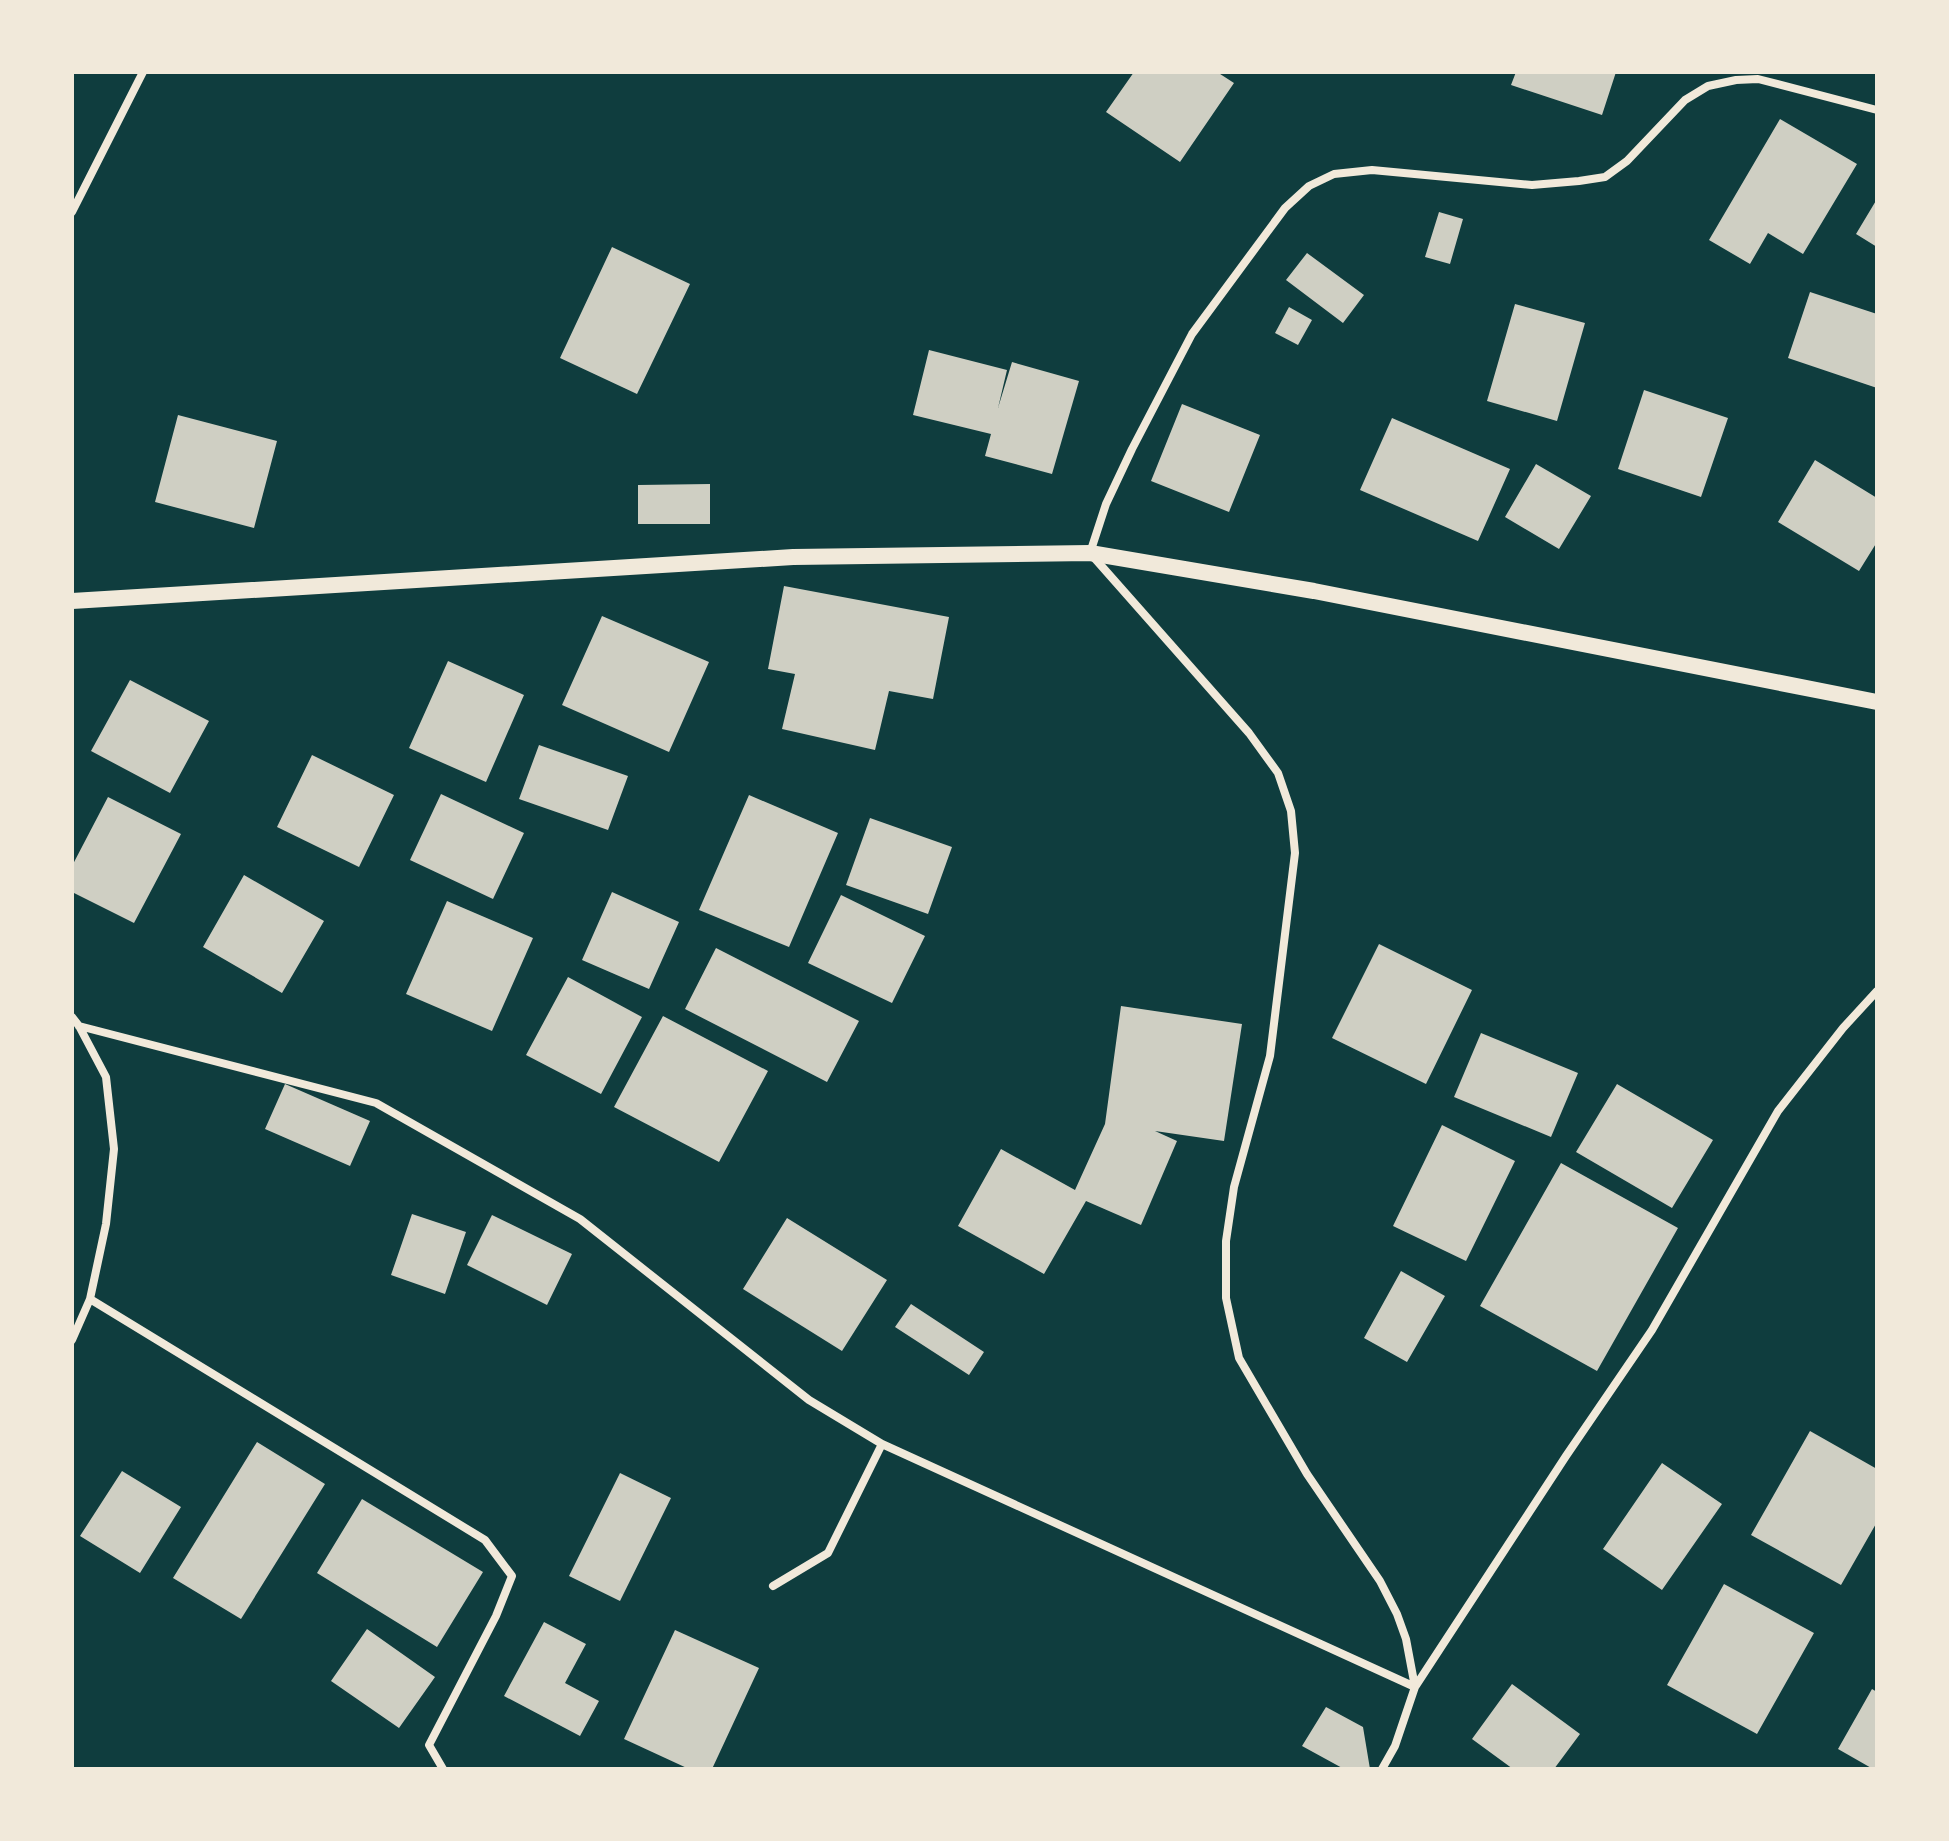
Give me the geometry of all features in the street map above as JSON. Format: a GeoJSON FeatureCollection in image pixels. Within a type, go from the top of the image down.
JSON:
{"type":"FeatureCollection","features":[{"type":"Feature","properties":{"kind":"main road"},"geometry":{"type":"LineString","coordinates":[[72,601],[793,557],[1090,553],[1314,591],[1877,702]]}},
{"type":"Feature","properties":{"kind":"street"},"geometry":{"type":"LineString","coordinates":[[72,212],[143,72]]}},
{"type":"Feature","properties":{"kind":"street"},"geometry":{"type":"LineString","coordinates":[[1415,1687],[1406,1639],[1397,1614],[1380,1581],[1307,1474],[1239,1358],[1226,1298],[1226,1241],[1234,1187],[1270,1056],[1295,853],[1291,811],[1278,773],[1249,733],[1090,553],[1113,490],[1192,334],[1285,208],[1309,186],[1334,174],[1372,170],[1532,185],[1605,177],[1627,161],[1685,100],[1708,86],[1736,80],[1758,79],[1877,110]]}},
{"type":"Feature","properties":{"kind":"street"},"geometry":{"type":"LineString","coordinates":[[1382,1769],[1395,1746],[1415,1687],[1652,1330],[1778,1111],[1843,1028],[1877,991]]}},
{"type":"Feature","properties":{"kind":"street"},"geometry":{"type":"LineString","coordinates":[[72,1017],[106,1077],[114,1149],[106,1224],[90,1299],[72,1340]]}},
{"type":"Feature","properties":{"kind":"street"},"geometry":{"type":"LineString","coordinates":[[79,1026],[376,1103],[580,1219],[809,1400],[882,1444],[1415,1687]]}},
{"type":"Feature","properties":{"kind":"street"},"geometry":{"type":"LineString","coordinates":[[90,1299],[485,1540],[512,1576],[496,1616],[429,1745],[443,1769]]}},
{"type":"Feature","properties":{"kind":"street"},"geometry":{"type":"LineString","coordinates":[[773,1586],[828,1553],[882,1444]]}},
{"type":"Feature","properties":{"kind":"building"},"geometry":{"type":"Polygon","coordinates":[[[1134,72],[1217,72],[1234,83],[1180,162],[1106,112],[1134,72]]]}},
{"type":"Feature","properties":{"kind":"building"},"geometry":{"type":"Polygon","coordinates":[[[1516,72],[1616,72],[1602,115],[1511,85],[1516,72]]]}},
{"type":"Feature","properties":{"kind":"building"},"geometry":{"type":"Polygon","coordinates":[[[1780,119],[1857,164],[1803,254],[1768,233],[1750,264],[1709,240],[1780,119]]]}},
{"type":"Feature","properties":{"kind":"building"},"geometry":{"type":"Polygon","coordinates":[[[1877,199],[1877,247],[1856,234],[1877,199]]]}},
{"type":"Feature","properties":{"kind":"building"},"geometry":{"type":"Polygon","coordinates":[[[1439,212],[1463,219],[1450,264],[1425,257],[1439,212]]]}},
{"type":"Feature","properties":{"kind":"building"},"geometry":{"type":"Polygon","coordinates":[[[612,247],[690,284],[637,394],[560,358],[612,247]]]}},
{"type":"Feature","properties":{"kind":"building"},"geometry":{"type":"Polygon","coordinates":[[[1307,253],[1364,295],[1343,323],[1286,280],[1307,253]]]}},
{"type":"Feature","properties":{"kind":"building"},"geometry":{"type":"Polygon","coordinates":[[[1810,292],[1877,314],[1877,388],[1788,358],[1810,292]]]}},
{"type":"Feature","properties":{"kind":"building"},"geometry":{"type":"Polygon","coordinates":[[[1515,304],[1585,323],[1557,421],[1487,401],[1515,304]]]}},
{"type":"Feature","properties":{"kind":"building"},"geometry":{"type":"Polygon","coordinates":[[[1289,307],[1312,320],[1298,345],[1275,333],[1289,307]]]}},
{"type":"Feature","properties":{"kind":"building"},"geometry":{"type":"Polygon","coordinates":[[[929,350],[1007,370],[998,408],[1012,362],[1079,381],[1052,474],[985,456],[991,434],[913,415],[929,350]]]}},
{"type":"Feature","properties":{"kind":"building"},"geometry":{"type":"Polygon","coordinates":[[[1644,390],[1728,418],[1701,497],[1618,469],[1644,390]]]}},
{"type":"Feature","properties":{"kind":"building"},"geometry":{"type":"Polygon","coordinates":[[[1182,404],[1260,435],[1229,512],[1151,481],[1182,404]]]}},
{"type":"Feature","properties":{"kind":"building"},"geometry":{"type":"Polygon","coordinates":[[[178,415],[277,441],[254,528],[155,502],[178,415]]]}},
{"type":"Feature","properties":{"kind":"building"},"geometry":{"type":"Polygon","coordinates":[[[1392,418],[1510,469],[1478,541],[1360,490],[1392,418]]]}},
{"type":"Feature","properties":{"kind":"building"},"geometry":{"type":"Polygon","coordinates":[[[1815,460],[1877,498],[1877,542],[1859,571],[1778,522],[1815,460]]]}},
{"type":"Feature","properties":{"kind":"building"},"geometry":{"type":"Polygon","coordinates":[[[1536,464],[1591,496],[1559,549],[1505,517],[1536,464]]]}},
{"type":"Feature","properties":{"kind":"building"},"geometry":{"type":"Polygon","coordinates":[[[710,484],[710,524],[638,524],[638,485],[710,484]]]}},
{"type":"Feature","properties":{"kind":"building"},"geometry":{"type":"Polygon","coordinates":[[[784,586],[949,617],[933,699],[889,691],[875,750],[782,729],[795,674],[768,669],[784,586]]]}},
{"type":"Feature","properties":{"kind":"building"},"geometry":{"type":"Polygon","coordinates":[[[602,616],[709,662],[669,752],[562,705],[602,616]]]}},
{"type":"Feature","properties":{"kind":"building"},"geometry":{"type":"Polygon","coordinates":[[[448,661],[524,695],[486,782],[409,748],[448,661]]]}},
{"type":"Feature","properties":{"kind":"building"},"geometry":{"type":"Polygon","coordinates":[[[130,680],[209,721],[170,793],[91,751],[130,680]]]}},
{"type":"Feature","properties":{"kind":"building"},"geometry":{"type":"Polygon","coordinates":[[[539,745],[628,776],[608,830],[519,799],[539,745]]]}},
{"type":"Feature","properties":{"kind":"building"},"geometry":{"type":"Polygon","coordinates":[[[312,755],[394,795],[359,867],[277,827],[312,755]]]}},
{"type":"Feature","properties":{"kind":"building"},"geometry":{"type":"Polygon","coordinates":[[[441,794],[524,833],[493,899],[410,860],[441,794]]]}},
{"type":"Feature","properties":{"kind":"building"},"geometry":{"type":"Polygon","coordinates":[[[749,795],[838,833],[789,947],[699,910],[749,795]]]}},
{"type":"Feature","properties":{"kind":"building"},"geometry":{"type":"Polygon","coordinates":[[[108,797],[181,834],[134,923],[72,892],[72,866],[108,797]]]}},
{"type":"Feature","properties":{"kind":"building"},"geometry":{"type":"Polygon","coordinates":[[[870,818],[952,847],[928,914],[846,885],[870,818]]]}},
{"type":"Feature","properties":{"kind":"building"},"geometry":{"type":"Polygon","coordinates":[[[244,875],[324,921],[282,993],[203,947],[244,875]]]}},
{"type":"Feature","properties":{"kind":"building"},"geometry":{"type":"Polygon","coordinates":[[[612,892],[679,922],[649,989],[582,960],[612,892]]]}},
{"type":"Feature","properties":{"kind":"building"},"geometry":{"type":"Polygon","coordinates":[[[841,895],[925,936],[892,1003],[808,963],[841,895]]]}},
{"type":"Feature","properties":{"kind":"building"},"geometry":{"type":"Polygon","coordinates":[[[447,901],[533,938],[492,1031],[406,994],[447,901]]]}},
{"type":"Feature","properties":{"kind":"building"},"geometry":{"type":"Polygon","coordinates":[[[1379,944],[1472,990],[1426,1084],[1332,1038],[1379,944]]]}},
{"type":"Feature","properties":{"kind":"building"},"geometry":{"type":"Polygon","coordinates":[[[716,948],[859,1021],[827,1082],[685,1009],[716,948]]]}},
{"type":"Feature","properties":{"kind":"building"},"geometry":{"type":"Polygon","coordinates":[[[568,977],[642,1017],[601,1094],[526,1055],[568,977]]]}},
{"type":"Feature","properties":{"kind":"building"},"geometry":{"type":"Polygon","coordinates":[[[1121,1006],[1242,1024],[1224,1141],[1155,1131],[1177,1141],[1141,1225],[1086,1201],[1044,1274],[958,1226],[1001,1149],[1075,1190],[1105,1124],[1121,1006]]]}},
{"type":"Feature","properties":{"kind":"building"},"geometry":{"type":"Polygon","coordinates":[[[663,1016],[768,1071],[719,1162],[614,1107],[663,1016]]]}},
{"type":"Feature","properties":{"kind":"building"},"geometry":{"type":"Polygon","coordinates":[[[1481,1033],[1578,1073],[1551,1137],[1454,1097],[1481,1033]]]}},
{"type":"Feature","properties":{"kind":"building"},"geometry":{"type":"Polygon","coordinates":[[[285,1084],[370,1121],[350,1166],[265,1129],[285,1084]]]}},
{"type":"Feature","properties":{"kind":"building"},"geometry":{"type":"Polygon","coordinates":[[[1617,1084],[1713,1140],[1672,1208],[1576,1152],[1617,1084]]]}},
{"type":"Feature","properties":{"kind":"building"},"geometry":{"type":"Polygon","coordinates":[[[1442,1125],[1515,1161],[1466,1261],[1393,1226],[1442,1125]]]}},
{"type":"Feature","properties":{"kind":"building"},"geometry":{"type":"Polygon","coordinates":[[[1561,1163],[1678,1228],[1597,1371],[1480,1306],[1561,1163]]]}},
{"type":"Feature","properties":{"kind":"building"},"geometry":{"type":"Polygon","coordinates":[[[412,1214],[466,1232],[445,1294],[391,1275],[412,1214]]]}},
{"type":"Feature","properties":{"kind":"building"},"geometry":{"type":"Polygon","coordinates":[[[492,1215],[572,1254],[547,1305],[467,1265],[492,1215]]]}},
{"type":"Feature","properties":{"kind":"building"},"geometry":{"type":"Polygon","coordinates":[[[787,1218],[887,1280],[842,1351],[743,1289],[787,1218]]]}},
{"type":"Feature","properties":{"kind":"building"},"geometry":{"type":"Polygon","coordinates":[[[1401,1271],[1445,1296],[1407,1362],[1364,1338],[1401,1271]]]}},
{"type":"Feature","properties":{"kind":"building"},"geometry":{"type":"Polygon","coordinates":[[[911,1304],[984,1352],[969,1375],[895,1327],[911,1304]]]}},
{"type":"Feature","properties":{"kind":"building"},"geometry":{"type":"Polygon","coordinates":[[[1810,1431],[1877,1469],[1877,1522],[1841,1585],[1751,1535],[1810,1431]]]}},
{"type":"Feature","properties":{"kind":"building"},"geometry":{"type":"Polygon","coordinates":[[[257,1442],[325,1484],[241,1619],[173,1578],[257,1442]]]}},
{"type":"Feature","properties":{"kind":"building"},"geometry":{"type":"Polygon","coordinates":[[[1662,1463],[1722,1504],[1662,1590],[1603,1549],[1662,1463]]]}},
{"type":"Feature","properties":{"kind":"building"},"geometry":{"type":"Polygon","coordinates":[[[122,1471],[181,1507],[140,1573],[80,1536],[122,1471]]]}},
{"type":"Feature","properties":{"kind":"building"},"geometry":{"type":"Polygon","coordinates":[[[620,1473],[671,1498],[620,1601],[569,1576],[620,1473]]]}},
{"type":"Feature","properties":{"kind":"building"},"geometry":{"type":"Polygon","coordinates":[[[362,1499],[483,1572],[437,1647],[317,1573],[362,1499]]]}},
{"type":"Feature","properties":{"kind":"building"},"geometry":{"type":"Polygon","coordinates":[[[1724,1584],[1814,1633],[1757,1734],[1667,1685],[1724,1584]]]}},
{"type":"Feature","properties":{"kind":"building"},"geometry":{"type":"Polygon","coordinates":[[[544,1622],[586,1644],[565,1683],[599,1701],[580,1736],[504,1696],[544,1622]]]}},
{"type":"Feature","properties":{"kind":"building"},"geometry":{"type":"Polygon","coordinates":[[[367,1629],[435,1677],[399,1728],[331,1681],[367,1629]]]}},
{"type":"Feature","properties":{"kind":"building"},"geometry":{"type":"Polygon","coordinates":[[[675,1630],[759,1668],[712,1769],[689,1769],[624,1739],[675,1630]]]}},
{"type":"Feature","properties":{"kind":"building"},"geometry":{"type":"Polygon","coordinates":[[[1512,1684],[1580,1734],[1554,1769],[1513,1769],[1472,1739],[1512,1684]]]}},
{"type":"Feature","properties":{"kind":"building"},"geometry":{"type":"Polygon","coordinates":[[[1872,1689],[1877,1692],[1877,1769],[1838,1749],[1872,1689]]]}},
{"type":"Feature","properties":{"kind":"building"},"geometry":{"type":"Polygon","coordinates":[[[1326,1707],[1363,1727],[1370,1769],[1344,1769],[1302,1746],[1326,1707]]]}}]}
